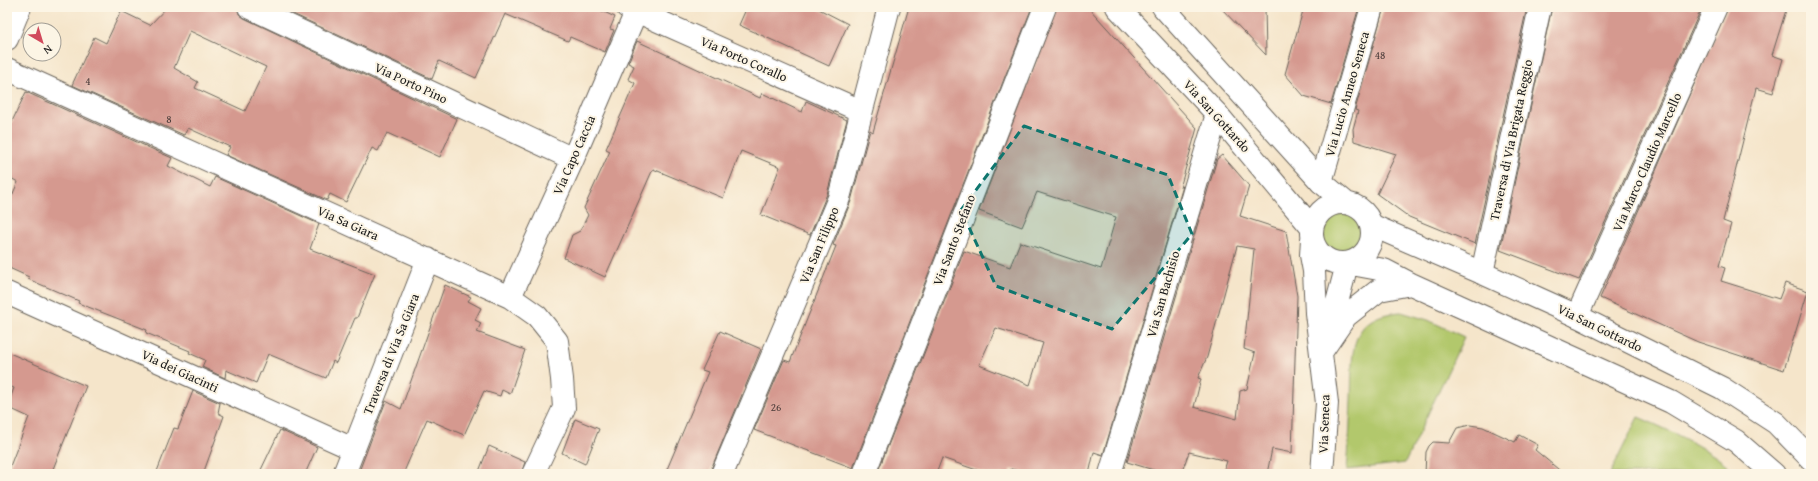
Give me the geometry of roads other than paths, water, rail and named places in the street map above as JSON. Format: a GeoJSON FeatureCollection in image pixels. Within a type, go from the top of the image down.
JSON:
{"type":"FeatureCollection","features":[{"type":"Feature","properties":{"kind":"street"},"geometry":{"type":"LineString","coordinates":[[7,39],[20,7]]}},
{"type":"Feature","properties":{"kind":"street","name":"Via Porto Pino"},"geometry":{"type":"LineString","coordinates":[[249,7],[573,159]]}},
{"type":"Feature","properties":{"kind":"street","name":"Via San Filippo"},"geometry":{"type":"LineString","coordinates":[[722,474],[838,198],[889,7]]}},
{"type":"Feature","properties":{"kind":"street","name":"Via Santo Stefano"},"geometry":{"type":"LineString","coordinates":[[864,474],[1045,7]]}},
{"type":"Feature","properties":{"kind":"street","name":"Via San Gottardo"},"geometry":{"type":"LineString","coordinates":[[1117,7],[1217,114],[1312,234]]}},
{"type":"Feature","properties":{"kind":"street"},"geometry":{"type":"LineString","coordinates":[[1163,7],[1321,182],[1345,202]]}},
{"type":"Feature","properties":{"kind":"street","name":"Via Lucio Anneo Seneca"},"geometry":{"type":"LineString","coordinates":[[1321,182],[1372,7]]}},
{"type":"Feature","properties":{"kind":"street","name":"Traversa di Via Brigata Reggio"},"geometry":{"type":"LineString","coordinates":[[1482,273],[1540,7]]}},
{"type":"Feature","properties":{"kind":"street","name":"Via Marco Claudio Marcello"},"geometry":{"type":"LineString","coordinates":[[1577,316],[1716,7]]}},
{"type":"Feature","properties":{"kind":"street","name":"Via Capo Caccia"},"geometry":{"type":"LineString","coordinates":[[510,297],[573,159],[632,9]]}},
{"type":"Feature","properties":{"kind":"street","name":"Via Porto Corallo"},"geometry":{"type":"LineString","coordinates":[[632,9],[861,111]]}},
{"type":"Feature","properties":{"kind":"street","name":"Via Sa Giara"},"geometry":{"type":"LineString","coordinates":[[7,69],[510,297],[537,316],[557,341],[564,408],[535,470]]}},
{"type":"Feature","properties":{"kind":"street","name":"Via San Bachisio"},"geometry":{"type":"LineString","coordinates":[[1110,474],[1217,114]]}},
{"type":"Feature","properties":{"kind":"street"},"geometry":{"type":"LineString","coordinates":[[1334,333],[1335,310],[1348,262],[1366,251],[1373,235],[1369,217],[1356,205],[1345,202],[1333,203],[1323,209],[1316,217],[1312,234],[1318,251],[1326,259],[1334,263],[1348,262],[1384,270],[1411,284],[1671,402],[1736,441],[1774,474]]}},
{"type":"Feature","properties":{"kind":"street","name":"Via San Gottardo"},"geometry":{"type":"LineString","coordinates":[[1371,226],[1482,273],[1577,316],[1722,388],[1776,423],[1811,459]]}},
{"type":"Feature","properties":{"kind":"street","name":"Via Seneca"},"geometry":{"type":"LineString","coordinates":[[1312,234],[1311,255],[1314,271],[1316,313],[1322,351],[1327,403],[1322,474]]}},
{"type":"Feature","properties":{"kind":"street","name":"Traversa di Via Sa Giara"},"geometry":{"type":"LineString","coordinates":[[344,474],[428,259]]}},
{"type":"Feature","properties":{"kind":"street"},"geometry":{"type":"LineString","coordinates":[[1322,351],[1346,316],[1379,290],[1411,284]]}},
{"type":"Feature","properties":{"kind":"street","name":"Via dei Giacinti"},"geometry":{"type":"LineString","coordinates":[[7,293],[353,449]]}}]}
